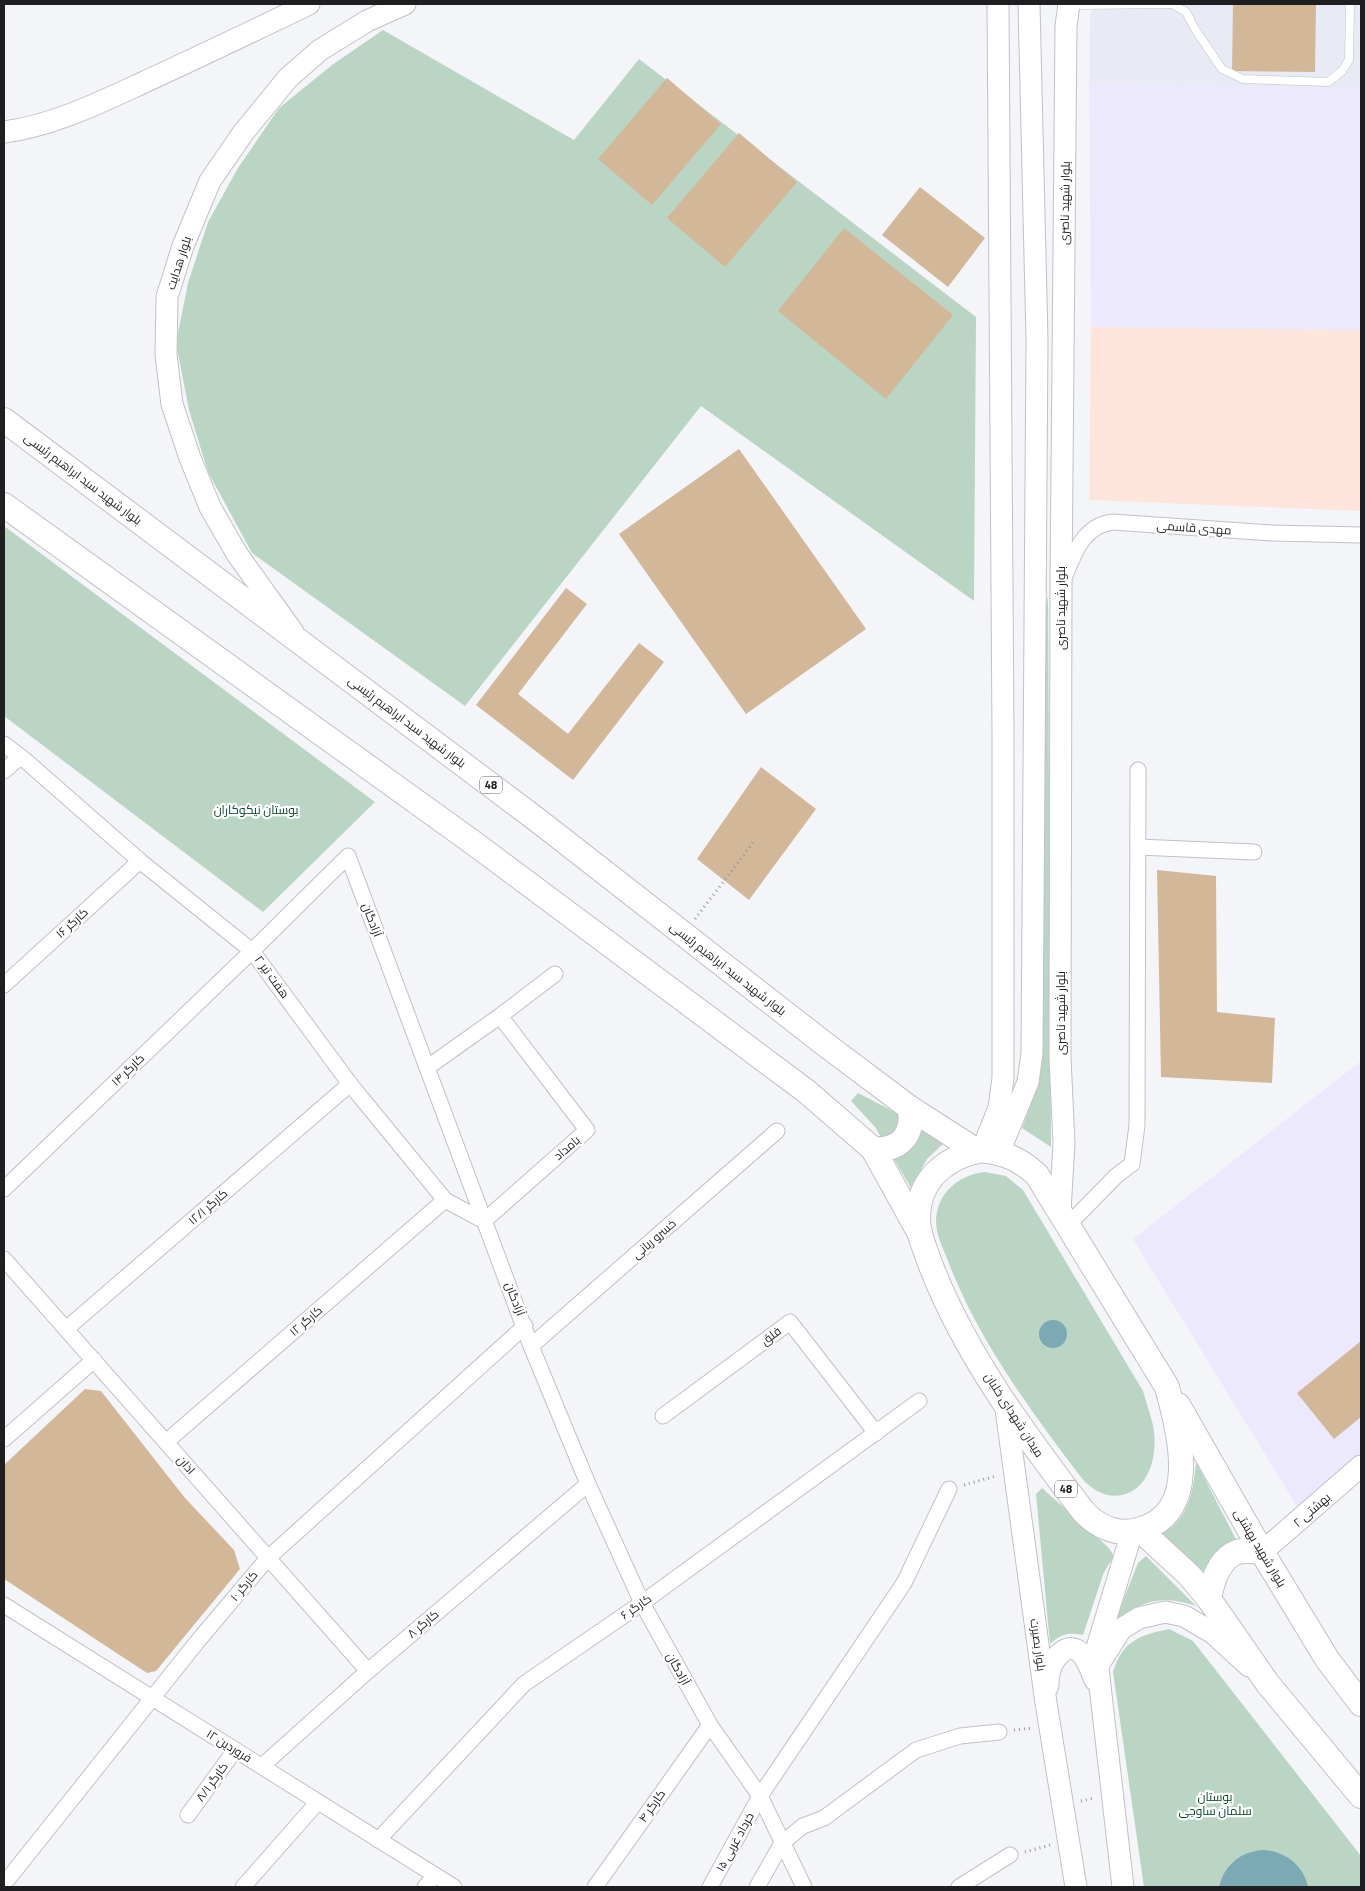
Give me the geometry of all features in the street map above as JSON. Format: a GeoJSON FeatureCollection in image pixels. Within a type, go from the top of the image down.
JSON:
{"type":"FeatureCollection","features":[{"type":"Feature","properties":{"kind":"main road"},"geometry":{"type":"LineString","coordinates":[[4,132],[21,130],[84,110],[187,63],[308,4]]}},
{"type":"Feature","properties":{"kind":"main road","name":"بلوار هدایت"},"geometry":{"type":"LineString","coordinates":[[301,643],[238,554],[210,507],[190,458],[172,404],[166,355],[167,297],[183,246],[210,181],[243,133],[288,78],[320,50],[367,21],[405,4]]}},
{"type":"Feature","properties":{"kind":"main road"},"geometry":{"type":"LineString","coordinates":[[991,4],[999,31]]}},
{"type":"Feature","properties":{"kind":"main road"},"geometry":{"type":"LineString","coordinates":[[986,1151],[999,1108],[1003,1078],[998,4]]}},
{"type":"Feature","properties":{"kind":"main road","name":"بلوار شهید ناصری"},"geometry":{"type":"LineString","coordinates":[[986,1151],[1028,1082],[1032,1053],[1037,340],[1029,4]]}},
{"type":"Feature","properties":{"kind":"main road","name":"بلوار شهید ناصری"},"geometry":{"type":"LineString","coordinates":[[1064,1218],[1064,1143],[1060,1058],[1061,584],[1066,26],[1078,4]]}},
{"type":"Feature","properties":{"kind":"main road","name":"بلوار شهید سید ابراهیم رئیسی"},"geometry":{"type":"LineString","coordinates":[[4,420],[536,819],[910,1108],[986,1151]]}},
{"type":"Feature","properties":{"kind":"main road","name":"48"},"geometry":{"type":"LineString","coordinates":[[4,505],[475,844],[806,1091],[873,1148],[920,1234]]}},
{"type":"Feature","properties":{"kind":"main road"},"geometry":{"type":"LineString","coordinates":[[873,1148],[888,1148],[901,1142],[912,1122],[910,1108]]}},
{"type":"Feature","properties":{"kind":"main road","name":"48"},"geometry":{"type":"LineString","coordinates":[[986,1151],[1014,1157],[1037,1176],[1167,1387],[1174,1414],[1181,1457],[1182,1472],[1180,1486],[1176,1499],[1169,1511],[1158,1521],[1136,1531]]}},
{"type":"Feature","properties":{"kind":"main road","name":"میدان شهدای خلبان"},"geometry":{"type":"LineString","coordinates":[[986,1151],[955,1158],[942,1166],[924,1190],[918,1219],[920,1234],[943,1295],[975,1354],[1026,1438],[1083,1511],[1104,1528],[1118,1532],[1136,1531]]}},
{"type":"Feature","properties":{"kind":"main road","name":"بلوار شهید بهشتی"},"geometry":{"type":"LineString","coordinates":[[1167,1387],[1262,1552],[1327,1658],[1361,1704]]}},
{"type":"Feature","properties":{"kind":"main road","name":"بلوار بصیرت"},"geometry":{"type":"LineString","coordinates":[[1004,1402],[1049,1726],[1076,1887]]}},
{"type":"Feature","properties":{"kind":"main road","name":"بهشتی ۲"},"geometry":{"type":"LineString","coordinates":[[1262,1552],[1361,1466]]}},
{"type":"Feature","properties":{"kind":"main road"},"geometry":{"type":"LineString","coordinates":[[1123,1887],[1096,1651],[1136,1531],[1188,1575],[1209,1599],[1268,1684],[1361,1796]]}},
{"type":"Feature","properties":{"kind":"main road"},"geometry":{"type":"LineString","coordinates":[[1209,1599],[1216,1576],[1224,1562],[1235,1553],[1244,1551],[1262,1552]]}},
{"type":"Feature","properties":{"kind":"main road"},"geometry":{"type":"LineString","coordinates":[[1097,1666],[1121,1629],[1139,1618],[1165,1612],[1184,1616],[1212,1633],[1268,1684]]}},
{"type":"Feature","properties":{"kind":"main road"},"geometry":{"type":"LineString","coordinates":[[1046,1704],[1049,1671],[1052,1663],[1061,1652],[1067,1649],[1076,1649],[1082,1654],[1089,1665],[1100,1694]]}},
{"type":"Feature","properties":{"kind":"street","name":"مهدی قاسمی"},"geometry":{"type":"LineString","coordinates":[[1061,584],[1077,547],[1092,529],[1112,522],[1272,533],[1361,535]]}},
{"type":"Feature","properties":{"kind":"street","name":"هفت تیر ۲"},"geometry":{"type":"LineString","coordinates":[[4,744],[140,861],[252,951],[350,1084],[445,1200],[484,1221]]}},
{"type":"Feature","properties":{"kind":"street"},"geometry":{"type":"LineString","coordinates":[[4,771],[20,756]]}},
{"type":"Feature","properties":{"kind":"street"},"geometry":{"type":"LineString","coordinates":[[1064,1218],[1132,1164],[1137,1125],[1138,770]]}},
{"type":"Feature","properties":{"kind":"street"},"geometry":{"type":"LineString","coordinates":[[1138,848],[1254,852]]}},
{"type":"Feature","properties":{"kind":"street","name":"آزادگان"},"geometry":{"type":"LineString","coordinates":[[252,951],[348,856],[531,1346],[588,1484],[642,1603],[710,1725],[760,1796],[804,1887]]}},
{"type":"Feature","properties":{"kind":"street","name":"کارگر ۱۶"},"geometry":{"type":"LineString","coordinates":[[4,985],[140,861]]}},
{"type":"Feature","properties":{"kind":"street","name":"کارگر ۱۴"},"geometry":{"type":"LineString","coordinates":[[4,1189],[252,951]]}},
{"type":"Feature","properties":{"kind":"street"},"geometry":{"type":"LineString","coordinates":[[428,1068],[555,974]]}},
{"type":"Feature","properties":{"kind":"street","name":"بامداد"},"geometry":{"type":"LineString","coordinates":[[484,1221],[587,1130],[500,1016]]}},
{"type":"Feature","properties":{"kind":"street","name":"کارگر ۱۲/۱"},"geometry":{"type":"LineString","coordinates":[[66,1329],[350,1084]]}},
{"type":"Feature","properties":{"kind":"street","name":"خسرو ربانی"},"geometry":{"type":"LineString","coordinates":[[531,1346],[777,1131]]}},
{"type":"Feature","properties":{"kind":"street","name":"کارگر ۱۲"},"geometry":{"type":"LineString","coordinates":[[166,1442],[445,1200]]}},
{"type":"Feature","properties":{"kind":"street","name":"اذان"},"geometry":{"type":"LineString","coordinates":[[4,1258],[368,1670]]}},
{"type":"Feature","properties":{"kind":"street","name":"فلق"},"geometry":{"type":"LineString","coordinates":[[663,1416],[790,1322],[876,1433]]}},
{"type":"Feature","properties":{"kind":"street","name":"کارگر ۱۰"},"geometry":{"type":"LineString","coordinates":[[4,1884],[152,1698],[268,1558],[525,1326]]}},
{"type":"Feature","properties":{"kind":"street"},"geometry":{"type":"LineString","coordinates":[[4,1439],[94,1360]]}},
{"type":"Feature","properties":{"kind":"street","name":"کارگر ۶"},"geometry":{"type":"LineString","coordinates":[[378,1840],[524,1684],[642,1603],[919,1401]]}},
{"type":"Feature","properties":{"kind":"street","name":"کارگر ۸"},"geometry":{"type":"LineString","coordinates":[[262,1766],[368,1670],[588,1484]]}},
{"type":"Feature","properties":{"kind":"street","name":"۱۵ خرداد غربی"},"geometry":{"type":"LineString","coordinates":[[710,1887],[760,1796],[904,1583],[949,1489]]}},
{"type":"Feature","properties":{"kind":"street","name":"۱۲ فروردین"},"geometry":{"type":"LineString","coordinates":[[4,1605],[454,1887]]}},
{"type":"Feature","properties":{"kind":"street","name":"کارگر ۴"},"geometry":{"type":"LineString","coordinates":[[595,1887],[710,1725]]}},
{"type":"Feature","properties":{"kind":"street"},"geometry":{"type":"LineString","coordinates":[[757,1887],[782,1843],[803,1826],[824,1818],[916,1750],[960,1736],[999,1732]]}},
{"type":"Feature","properties":{"kind":"street","name":"کارگر ۸/۱"},"geometry":{"type":"LineString","coordinates":[[188,1815],[235,1750]]}},
{"type":"Feature","properties":{"kind":"street"},"geometry":{"type":"LineString","coordinates":[[243,1887],[318,1803]]}},
{"type":"Feature","properties":{"kind":"street"},"geometry":{"type":"LineString","coordinates":[[959,1887],[1010,1855]]}},
{"type":"Feature","properties":{"kind":"street"},"geometry":{"type":"LineString","coordinates":[[425,1887],[434,1875]]}},
{"type":"Feature","properties":{"kind":"lane"},"geometry":{"type":"LineString","coordinates":[[1078,4],[1171,4],[1186,12],[1222,69],[1243,79],[1328,82],[1342,71],[1350,60],[1350,4]]}},
{"type":"Feature","properties":{"kind":"path"},"geometry":{"type":"LineString","coordinates":[[684,934],[755,840]]}},
{"type":"Feature","properties":{"kind":"path"},"geometry":{"type":"LineString","coordinates":[[949,1489],[1014,1471]]}},
{"type":"Feature","properties":{"kind":"path"},"geometry":{"type":"LineString","coordinates":[[999,1732],[1049,1726]]}},
{"type":"Feature","properties":{"kind":"path"},"geometry":{"type":"LineString","coordinates":[[1062,1804],[1112,1796]]}},
{"type":"Feature","properties":{"kind":"path"},"geometry":{"type":"LineString","coordinates":[[1010,1855],[1069,1840]]}},
{"type":"Feature","properties":{"kind":"shaded area"},"geometry":{"type":"Polygon","coordinates":[[[1097,4],[1361,4],[1361,89],[1089,83],[1090,14],[1097,4]]]}},
{"type":"Feature","properties":{"kind":"shaded area"},"geometry":{"type":"Polygon","coordinates":[[[1089,83],[1361,89],[1361,330],[1091,327],[1089,83]]]}},
{"type":"Feature","properties":{"kind":"shaded area"},"geometry":{"type":"Polygon","coordinates":[[[1091,327],[1361,330],[1361,511],[1089,500],[1091,327]]]}},
{"type":"Feature","properties":{"kind":"shaded area"},"geometry":{"type":"Polygon","coordinates":[[[1361,1061],[1361,1454],[1298,1508],[1133,1239],[1361,1061]]]}},
{"type":"Feature","properties":{"kind":"green space"},"geometry":{"type":"Polygon","coordinates":[[[383,30],[574,140],[639,59],[976,317],[974,601],[701,406],[465,706],[252,553],[208,472],[189,410],[176,343],[188,283],[208,222],[238,168],[279,108],[332,65],[383,30]]]}},
{"type":"Feature","properties":{"kind":"green space","name":"بوستان نیکوکاران"},"geometry":{"type":"Polygon","coordinates":[[[4,526],[375,802],[263,912],[4,716],[4,526]]]}},
{"type":"Feature","properties":{"kind":"green space"},"geometry":{"type":"Polygon","coordinates":[[[1048,596],[1051,1147],[1022,1128],[1040,1080],[1041,627],[1048,596]]]}},
{"type":"Feature","properties":{"kind":"green space"},"geometry":{"type":"Polygon","coordinates":[[[858,1093],[945,1142],[927,1159],[911,1188],[875,1127],[851,1101],[858,1093]]]}},
{"type":"Feature","properties":{"kind":"green space"},"geometry":{"type":"Polygon","coordinates":[[[985,1172],[1006,1176],[1023,1190],[1143,1391],[1153,1425],[1153,1457],[1146,1477],[1132,1491],[1116,1496],[1106,1495],[1096,1491],[1084,1481],[1008,1376],[975,1320],[961,1291],[938,1236],[936,1226],[937,1211],[945,1194],[958,1181],[985,1172]]]}},
{"type":"Feature","properties":{"kind":"green space"},"geometry":{"type":"Polygon","coordinates":[[[1196,1462],[1238,1543],[1217,1553],[1211,1560],[1205,1573],[1161,1534],[1180,1519],[1188,1504],[1193,1487],[1196,1462]]]}},
{"type":"Feature","properties":{"kind":"green space"},"geometry":{"type":"Polygon","coordinates":[[[1042,1488],[1108,1547],[1114,1556],[1104,1572],[1083,1635],[1065,1635],[1050,1644],[1036,1494],[1042,1488]]]}},
{"type":"Feature","properties":{"kind":"green space"},"geometry":{"type":"Polygon","coordinates":[[[1146,1556],[1196,1606],[1173,1601],[1153,1601],[1134,1608],[1115,1621],[1138,1563],[1146,1556]]]}},
{"type":"Feature","properties":{"kind":"green space","name":"بوستان سلمان ساوجی"},"geometry":{"type":"Polygon","coordinates":[[[1169,1629],[1193,1641],[1361,1856],[1361,1887],[1144,1887],[1113,1672],[1121,1653],[1127,1646],[1141,1637],[1169,1629]]]}},
{"type":"Feature","properties":{"kind":"water"},"geometry":{"type":"Polygon","coordinates":[[[1053,1320],[1063,1324],[1067,1334],[1063,1344],[1053,1348],[1043,1344],[1039,1334],[1043,1324],[1053,1320]]]}},
{"type":"Feature","properties":{"kind":"water"},"geometry":{"type":"Polygon","coordinates":[[[1264,1850],[1286,1857],[1298,1866],[1306,1879],[1308,1887],[1219,1887],[1221,1879],[1229,1866],[1241,1856],[1264,1850]]]}},
{"type":"Feature","properties":{"kind":"building"},"geometry":{"type":"Polygon","coordinates":[[[1233,4],[1316,4],[1315,72],[1232,71],[1233,4]]]}},
{"type":"Feature","properties":{"kind":"building"},"geometry":{"type":"Polygon","coordinates":[[[667,78],[721,124],[652,205],[598,159],[667,78]]]}},
{"type":"Feature","properties":{"kind":"building"},"geometry":{"type":"Polygon","coordinates":[[[739,133],[797,182],[725,267],[667,218],[739,133]]]}},
{"type":"Feature","properties":{"kind":"building"},"geometry":{"type":"Polygon","coordinates":[[[920,187],[985,238],[948,287],[882,235],[920,187]]]}},
{"type":"Feature","properties":{"kind":"building"},"geometry":{"type":"Polygon","coordinates":[[[844,228],[953,315],[886,399],[778,311],[844,228]]]}},
{"type":"Feature","properties":{"kind":"building"},"geometry":{"type":"Polygon","coordinates":[[[739,449],[866,629],[746,714],[619,534],[739,449]]]}},
{"type":"Feature","properties":{"kind":"building"},"geometry":{"type":"Polygon","coordinates":[[[566,588],[587,604],[518,694],[568,734],[639,643],[664,662],[573,780],[476,705],[566,588]]]}},
{"type":"Feature","properties":{"kind":"building"},"geometry":{"type":"Polygon","coordinates":[[[761,767],[816,809],[749,900],[697,859],[761,767]]]}},
{"type":"Feature","properties":{"kind":"building"},"geometry":{"type":"Polygon","coordinates":[[[1157,870],[1216,876],[1217,1012],[1275,1018],[1272,1083],[1161,1077],[1157,870]]]}},
{"type":"Feature","properties":{"kind":"building"},"geometry":{"type":"Polygon","coordinates":[[[1361,1341],[1361,1417],[1334,1439],[1297,1393],[1361,1341]]]}},
{"type":"Feature","properties":{"kind":"building"},"geometry":{"type":"Polygon","coordinates":[[[85,1389],[101,1391],[185,1498],[234,1550],[240,1569],[156,1671],[147,1673],[4,1579],[4,1465],[85,1389]]]}}]}
